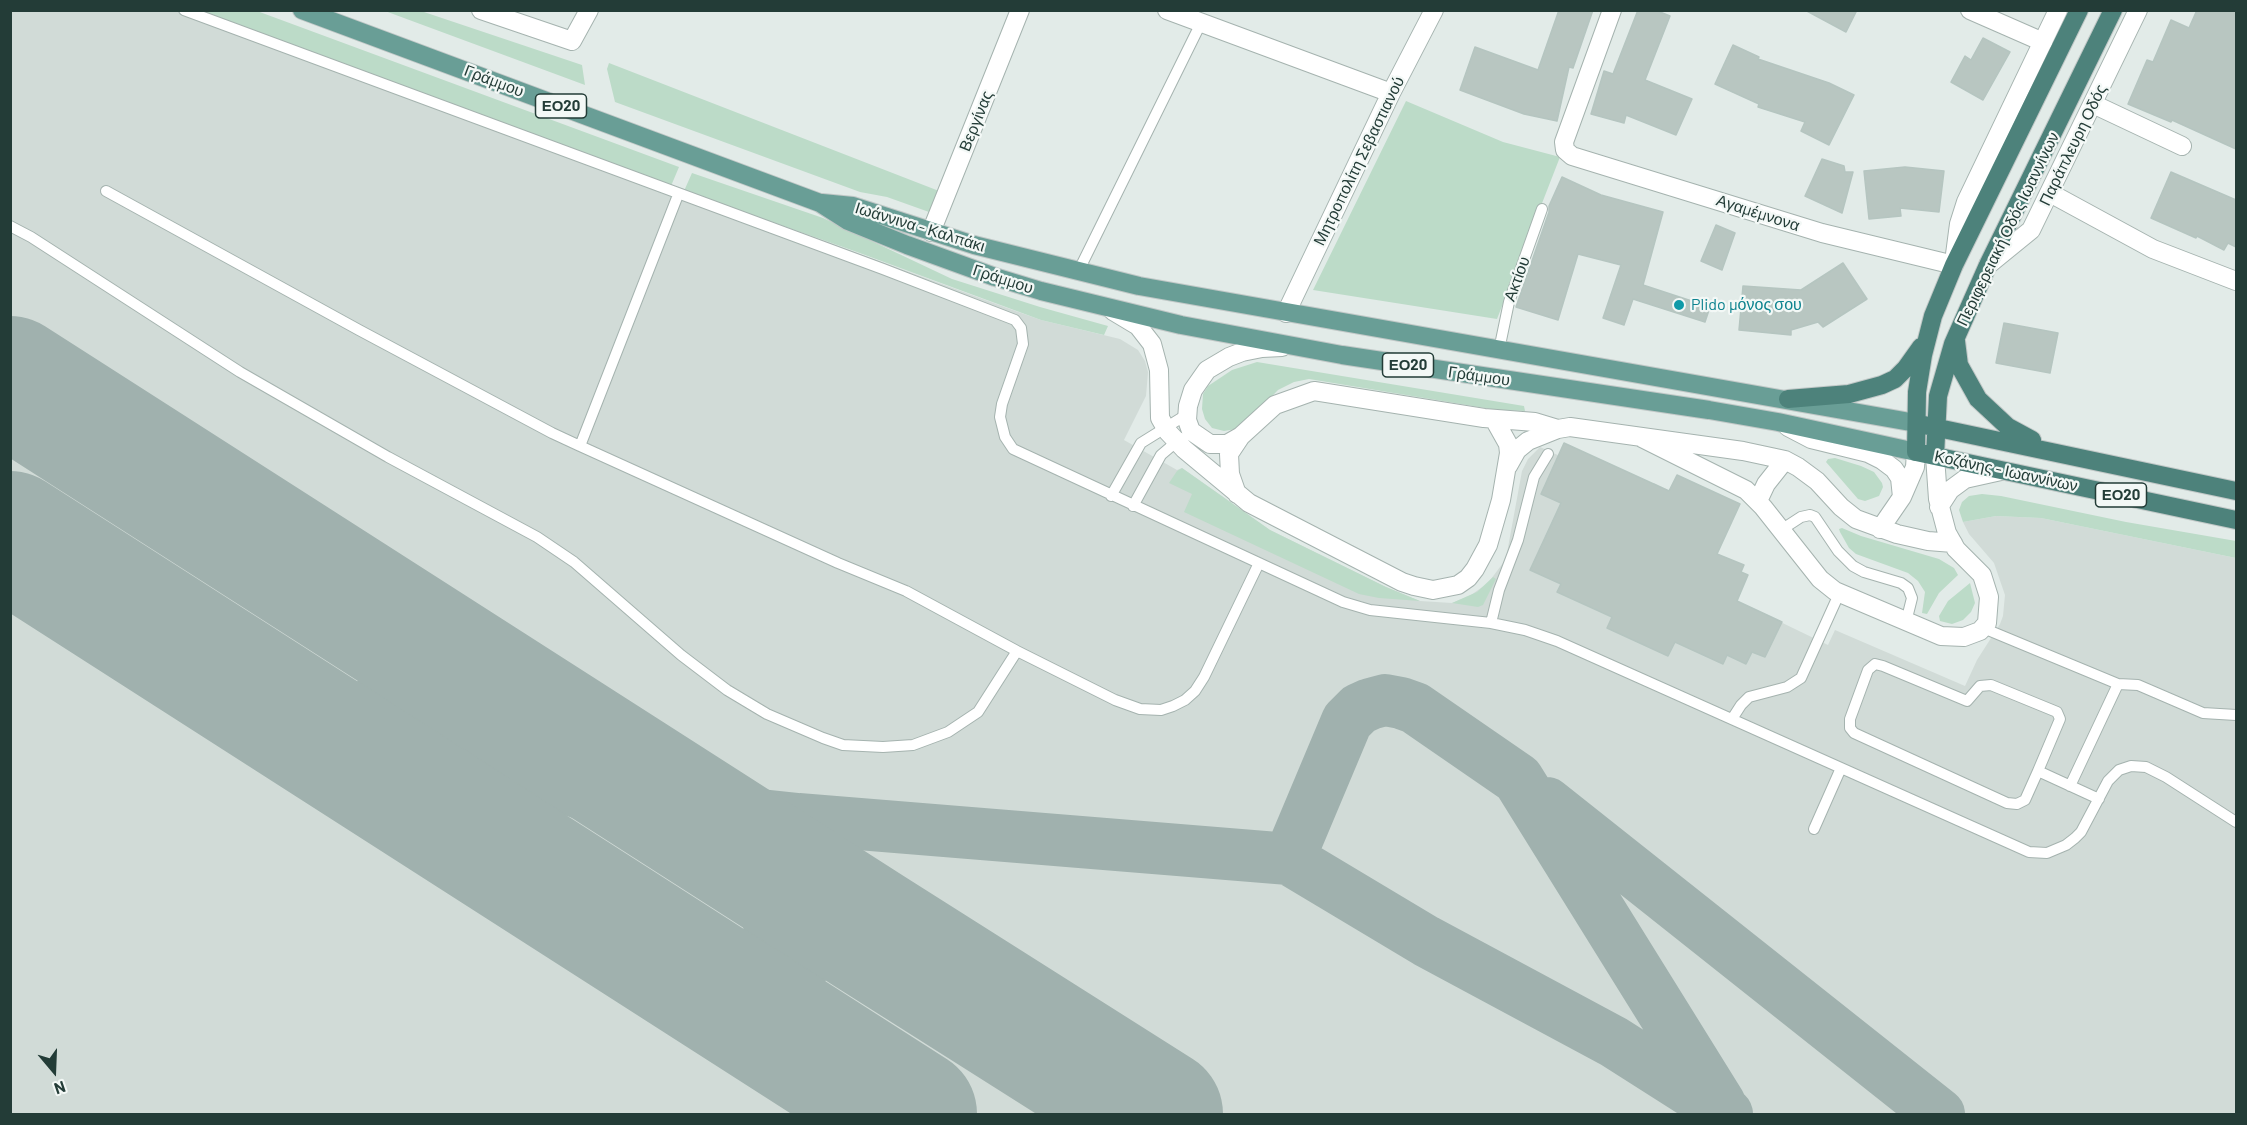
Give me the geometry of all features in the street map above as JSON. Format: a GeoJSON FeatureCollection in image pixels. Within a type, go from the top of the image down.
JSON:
{"type":"FeatureCollection","features":[{"type":"Feature","properties":{"kind":"highway","name":"Περιφερειακή Οδός Ιωαννίνων"},"geometry":{"type":"LineString","coordinates":[[1916,452],[1917,392],[1927,338],[1954,265],[2079,10]]}},
{"type":"Feature","properties":{"kind":"highway","name":"Περιφερειακή Οδός Ιωαννίνων"},"geometry":{"type":"LineString","coordinates":[[1935,456],[1935,427],[1941,383],[1956,337],[1988,265],[2113,10]]}},
{"type":"Feature","properties":{"kind":"highway"},"geometry":{"type":"LineString","coordinates":[[1956,337],[1959,365],[1978,399],[1990,413],[2008,427],[2049,450]]}},
{"type":"Feature","properties":{"kind":"highway"},"geometry":{"type":"LineString","coordinates":[[1788,399],[1849,394],[1882,385],[1895,379],[1906,368],[1927,338]]}},
{"type":"Feature","properties":{"kind":"highway","name":"Κοζάνης - Ιωαννίνων"},"geometry":{"type":"LineString","coordinates":[[1916,423],[2236,491]]}},
{"type":"Feature","properties":{"kind":"highway","name":"Κοζάνης - Ιωαννίνων"},"geometry":{"type":"LineString","coordinates":[[1916,452],[2236,520]]}},
{"type":"Feature","properties":{"kind":"main road","name":"Γράμμου"},"geometry":{"type":"LineString","coordinates":[[302,10],[820,203]]}},
{"type":"Feature","properties":{"kind":"main road","name":"Ιωάννινα - Καλπάκι"},"geometry":{"type":"LineString","coordinates":[[820,203],[853,206],[932,232],[1078,272]]}},
{"type":"Feature","properties":{"kind":"main road","name":"Ιωάννινα - Καλπάκι"},"geometry":{"type":"LineString","coordinates":[[820,203],[848,221],[907,245]]}},
{"type":"Feature","properties":{"kind":"main road","name":"Γράμμου"},"geometry":{"type":"LineString","coordinates":[[907,245],[995,277],[1181,325],[1301,348],[1456,373],[1606,393],[1778,422],[1916,452]]}},
{"type":"Feature","properties":{"kind":"main road","name":"Γράμμου"},"geometry":{"type":"LineString","coordinates":[[1078,272],[1149,288],[1286,313],[1916,423]]}},
{"type":"Feature","properties":{"kind":"street"},"geometry":{"type":"LineString","coordinates":[[481,10],[572,41],[589,10]]}},
{"type":"Feature","properties":{"kind":"street","name":"Βεργίνας"},"geometry":{"type":"LineString","coordinates":[[932,232],[1020,10]]}},
{"type":"Feature","properties":{"kind":"street"},"geometry":{"type":"LineString","coordinates":[[1167,10],[1391,93]]}},
{"type":"Feature","properties":{"kind":"street","name":"Μητροπολίτη Σεβαστιανού"},"geometry":{"type":"LineString","coordinates":[[1286,313],[1391,93],[1434,10]]}},
{"type":"Feature","properties":{"kind":"street","name":"Αγαμέμνονα"},"geometry":{"type":"LineString","coordinates":[[1612,10],[1564,142],[1565,150],[1572,156],[1822,233],[1954,265]]}},
{"type":"Feature","properties":{"kind":"street"},"geometry":{"type":"LineString","coordinates":[[1970,10],[2043,42]]}},
{"type":"Feature","properties":{"kind":"street"},"geometry":{"type":"LineString","coordinates":[[1954,265],[1959,224],[1966,202],[2058,10]]}},
{"type":"Feature","properties":{"kind":"street","name":"Παράπλευρη Οδός"},"geometry":{"type":"LineString","coordinates":[[1988,265],[2031,230],[2138,10]]}},
{"type":"Feature","properties":{"kind":"street"},"geometry":{"type":"LineString","coordinates":[[2093,104],[2182,146]]}},
{"type":"Feature","properties":{"kind":"street"},"geometry":{"type":"LineString","coordinates":[[2050,193],[2161,253],[2236,281]]}},
{"type":"Feature","properties":{"kind":"street"},"geometry":{"type":"LineString","coordinates":[[1101,306],[1138,326],[1152,344],[1159,370],[1158,413],[1171,434],[1237,494],[1249,503],[1402,582],[1421,588],[1440,589],[1458,585],[1468,578],[1475,569],[1490,537],[1508,467],[1517,450],[1534,438],[1558,429],[1576,427],[1702,445],[1785,460],[1808,473],[1848,513],[1880,529],[1928,541],[1953,543]]}},
{"type":"Feature","properties":{"kind":"street"},"geometry":{"type":"LineString","coordinates":[[1301,348],[1273,347],[1252,350],[1220,362],[1207,370],[1189,401],[1189,423],[1205,441],[1227,444],[1241,436],[1275,405],[1314,391],[1489,419],[1535,422],[1558,429]]}},
{"type":"Feature","properties":{"kind":"street"},"geometry":{"type":"LineString","coordinates":[[1489,419],[1508,444],[1508,467]]}},
{"type":"Feature","properties":{"kind":"street"},"geometry":{"type":"LineString","coordinates":[[1778,422],[1811,439],[1868,453],[1882,459],[1894,469],[1900,478],[1902,497]]}},
{"type":"Feature","properties":{"kind":"street"},"geometry":{"type":"LineString","coordinates":[[1237,494],[1229,464],[1229,454],[1241,436]]}},
{"type":"Feature","properties":{"kind":"street"},"geometry":{"type":"LineString","coordinates":[[1642,438],[1738,485],[1758,501],[1820,579],[1839,594],[1949,638],[1969,636],[1983,628],[1990,605],[1982,575],[1953,543],[1939,507],[1935,456]]}},
{"type":"Feature","properties":{"kind":"street"},"geometry":{"type":"LineString","coordinates":[[1880,529],[1902,497],[1915,467],[1916,452]]}},
{"type":"Feature","properties":{"kind":"street"},"geometry":{"type":"LineString","coordinates":[[1758,501],[1766,484],[1785,460]]}},
{"type":"Feature","properties":{"kind":"street"},"geometry":{"type":"LineString","coordinates":[[1939,507],[1950,490],[1965,479],[2005,471]]}},
{"type":"Feature","properties":{"kind":"lane"},"geometry":{"type":"LineString","coordinates":[[184,10],[1015,320],[1021,328],[1023,344],[1002,404],[1000,417],[1009,444],[1023,454],[1133,506],[1351,605],[1380,611],[1491,623],[1525,630],[1557,641],[2019,848],[2038,853],[2057,849],[2075,838],[2113,775],[2119,770],[2139,766],[2150,768],[2166,777],[2236,822]]}},
{"type":"Feature","properties":{"kind":"lane"},"geometry":{"type":"LineString","coordinates":[[1078,272],[1201,23]]}},
{"type":"Feature","properties":{"kind":"lane"},"geometry":{"type":"LineString","coordinates":[[106,191],[359,330],[580,446],[827,558],[906,591],[1017,651],[1129,706],[1151,710],[1173,706],[1185,700],[1195,691],[1259,563]]}},
{"type":"Feature","properties":{"kind":"lane"},"geometry":{"type":"LineString","coordinates":[[580,446],[678,195]]}},
{"type":"Feature","properties":{"kind":"lane","name":"Ακτίου"},"geometry":{"type":"LineString","coordinates":[[1498,350],[1506,311],[1542,209]]}},
{"type":"Feature","properties":{"kind":"lane"},"geometry":{"type":"LineString","coordinates":[[10,226],[31,237],[240,372],[388,457],[537,537],[574,562],[681,655],[727,690],[767,714],[823,738],[843,745],[883,747],[914,745],[948,732],[978,712],[1017,651]]}},
{"type":"Feature","properties":{"kind":"lane"},"geometry":{"type":"LineString","coordinates":[[1112,496],[1141,443],[1171,434],[1189,423]]}},
{"type":"Feature","properties":{"kind":"lane"},"geometry":{"type":"LineString","coordinates":[[1133,506],[1171,434],[1189,423]]}},
{"type":"Feature","properties":{"kind":"lane"},"geometry":{"type":"LineString","coordinates":[[1491,623],[1499,590],[1518,540],[1534,477],[1548,454]]}},
{"type":"Feature","properties":{"kind":"lane"},"geometry":{"type":"LineString","coordinates":[[1781,530],[1804,516],[1810,515],[1817,519],[1838,551],[1853,566],[1901,583],[1908,588],[1912,598],[1906,622]]}},
{"type":"Feature","properties":{"kind":"lane"},"geometry":{"type":"LineString","coordinates":[[1732,719],[1749,697],[1787,687],[1801,678],[1839,594]]}},
{"type":"Feature","properties":{"kind":"lane"},"geometry":{"type":"LineString","coordinates":[[1983,628],[2118,684],[2138,685],[2204,713],[2236,715]]}},
{"type":"Feature","properties":{"kind":"lane"},"geometry":{"type":"LineString","coordinates":[[1875,664],[1883,666],[1967,701],[1980,686],[1991,685],[2057,712],[2060,719],[2038,771],[2025,801],[2017,804],[2007,803],[1854,733],[1850,728],[1850,719],[1868,670],[1875,664]]}},
{"type":"Feature","properties":{"kind":"lane"},"geometry":{"type":"LineString","coordinates":[[2070,786],[2118,684]]}},
{"type":"Feature","properties":{"kind":"lane"},"geometry":{"type":"LineString","coordinates":[[1814,829],[1841,768]]}},
{"type":"Feature","properties":{"kind":"lane"},"geometry":{"type":"LineString","coordinates":[[2038,771],[2099,799]]}},
{"type":"Feature","properties":{"kind":"shaded area"},"geometry":{"type":"Polygon","coordinates":[[[10,11],[200,11],[1010,309],[1041,320],[1120,339],[1138,350],[1145,361],[1148,372],[1146,396],[1124,440],[1177,470],[1182,468],[1270,530],[1386,587],[1420,601],[1452,603],[1471,595],[1488,583],[1503,563],[1507,553],[1522,471],[1528,459],[1540,447],[1648,496],[1654,483],[1670,491],[1677,475],[1740,504],[1717,554],[1744,565],[1741,572],[1748,575],[1737,601],[1828,645],[1835,630],[1965,686],[1977,660],[2000,624],[2005,595],[1994,563],[1969,534],[1963,522],[1996,516],[2041,518],[2236,558],[2236,1114],[11,1114],[10,11]]]}},
{"type":"Feature","properties":{"kind":"green space"},"geometry":{"type":"Polygon","coordinates":[[[200,11],[257,11],[679,167],[671,186],[200,11]]]}},
{"type":"Feature","properties":{"kind":"green space"},"geometry":{"type":"Polygon","coordinates":[[[385,11],[421,11],[582,65],[585,85],[385,11]]]}},
{"type":"Feature","properties":{"kind":"green space"},"geometry":{"type":"Polygon","coordinates":[[[609,63],[939,191],[929,212],[887,197],[860,192],[615,102],[607,69],[609,63]]]}},
{"type":"Feature","properties":{"kind":"green space"},"geometry":{"type":"Polygon","coordinates":[[[1406,101],[1503,142],[1560,157],[1497,319],[1313,290],[1406,101]]]}},
{"type":"Feature","properties":{"kind":"green space"},"geometry":{"type":"Polygon","coordinates":[[[692,173],[823,218],[952,279],[1108,326],[1104,335],[1041,320],[684,191],[692,173]]]}},
{"type":"Feature","properties":{"kind":"green space"},"geometry":{"type":"Polygon","coordinates":[[[1257,362],[1524,406],[1525,411],[1497,410],[1309,379],[1294,382],[1278,390],[1254,415],[1236,429],[1224,431],[1212,428],[1205,419],[1202,409],[1203,394],[1208,386],[1232,370],[1257,362]]]}},
{"type":"Feature","properties":{"kind":"green space"},"geometry":{"type":"Polygon","coordinates":[[[1835,458],[1874,472],[1883,487],[1879,496],[1865,501],[1858,499],[1826,462],[1828,459],[1835,458]]]}},
{"type":"Feature","properties":{"kind":"green space"},"geometry":{"type":"Polygon","coordinates":[[[1182,468],[1270,530],[1386,587],[1420,601],[1359,594],[1184,512],[1192,494],[1169,483],[1177,471],[1182,468]]]}},
{"type":"Feature","properties":{"kind":"green space"},"geometry":{"type":"Polygon","coordinates":[[[1982,494],[2236,541],[2236,558],[2041,518],[1996,516],[1963,522],[1959,510],[1962,502],[1969,496],[1982,494]]]}},
{"type":"Feature","properties":{"kind":"green space"},"geometry":{"type":"Polygon","coordinates":[[[1842,528],[1861,536],[1939,559],[1954,568],[1958,575],[1939,593],[1927,614],[1922,613],[1925,592],[1918,581],[1908,573],[1856,554],[1849,548],[1840,532],[1839,529],[1842,528]]]}},
{"type":"Feature","properties":{"kind":"green space"},"geometry":{"type":"Polygon","coordinates":[[[1493,577],[1496,579],[1483,605],[1478,607],[1452,603],[1477,592],[1493,577]]]}},
{"type":"Feature","properties":{"kind":"green space"},"geometry":{"type":"Polygon","coordinates":[[[1970,583],[1975,603],[1971,612],[1963,620],[1952,624],[1940,621],[1939,616],[1948,601],[1970,583]]]}},
{"type":"Feature","properties":{"kind":"building"},"geometry":{"type":"Polygon","coordinates":[[[1559,10],[1593,10],[1573,68],[1569,67],[1557,121],[1524,114],[1460,90],[1475,47],[1538,70],[1559,10]]]}},
{"type":"Feature","properties":{"kind":"building"},"geometry":{"type":"Polygon","coordinates":[[[1638,10],[1655,10],[1670,16],[1645,80],[1692,99],[1676,135],[1626,115],[1624,123],[1591,114],[1604,71],[1613,74],[1638,10]]]}},
{"type":"Feature","properties":{"kind":"building"},"geometry":{"type":"Polygon","coordinates":[[[1805,10],[1857,10],[1846,32],[1805,10]]]}},
{"type":"Feature","properties":{"kind":"building"},"geometry":{"type":"Polygon","coordinates":[[[2197,10],[2236,10],[2236,149],[2172,120],[2171,122],[2128,104],[2147,60],[2153,62],[2171,20],[2189,28],[2197,10]]]}},
{"type":"Feature","properties":{"kind":"building"},"geometry":{"type":"Polygon","coordinates":[[[1983,38],[2010,52],[1983,100],[1951,82],[1965,56],[1971,60],[1983,38]]]}},
{"type":"Feature","properties":{"kind":"building"},"geometry":{"type":"Polygon","coordinates":[[[1733,45],[1759,57],[1758,59],[1829,83],[1854,95],[1829,145],[1801,131],[1805,122],[1758,107],[1759,104],[1715,84],[1733,45]]]}},
{"type":"Feature","properties":{"kind":"building"},"geometry":{"type":"Polygon","coordinates":[[[1822,159],[1844,166],[1845,172],[1853,172],[1842,213],[1805,196],[1822,159]]]}},
{"type":"Feature","properties":{"kind":"building"},"geometry":{"type":"Polygon","coordinates":[[[1905,167],[1944,171],[1939,212],[1900,208],[1901,216],[1869,219],[1864,171],[1905,167]]]}},
{"type":"Feature","properties":{"kind":"building"},"geometry":{"type":"Polygon","coordinates":[[[2171,172],[2236,200],[2236,247],[2228,243],[2224,250],[2197,236],[2196,238],[2151,218],[2171,172]]]}},
{"type":"Feature","properties":{"kind":"building"},"geometry":{"type":"Polygon","coordinates":[[[1562,177],[1601,195],[1663,212],[1643,285],[1710,307],[1705,322],[1633,299],[1624,325],[1603,318],[1621,265],[1578,254],[1558,320],[1516,307],[1549,212],[1549,206],[1562,177]]]}},
{"type":"Feature","properties":{"kind":"building"},"geometry":{"type":"Polygon","coordinates":[[[1716,225],[1735,233],[1722,270],[1701,261],[1716,225]]]}},
{"type":"Feature","properties":{"kind":"building"},"geometry":{"type":"Polygon","coordinates":[[[1843,263],[1867,299],[1823,327],[1818,322],[1791,330],[1791,335],[1739,330],[1743,286],[1801,290],[1843,263]]]}},
{"type":"Feature","properties":{"kind":"building"},"geometry":{"type":"Polygon","coordinates":[[[2004,323],[2058,333],[2050,373],[1996,363],[2004,323]]]}},
{"type":"Feature","properties":{"kind":"building"},"geometry":{"type":"Polygon","coordinates":[[[1564,443],[1669,491],[1677,475],[1740,504],[1717,554],[1744,565],[1741,572],[1748,575],[1737,601],[1782,622],[1765,657],[1752,652],[1746,664],[1727,655],[1723,664],[1675,642],[1668,656],[1607,628],[1612,617],[1557,592],[1561,584],[1530,570],[1561,503],[1541,494],[1564,443]]]}},
{"type":"Feature","properties":{"kind":"taxiway"},"geometry":{"type":"LineString","coordinates":[[378,697],[512,772],[580,793],[620,800],[798,819],[1289,859],[1426,941],[1614,1042],[1727,1114]]}},
{"type":"Feature","properties":{"kind":"taxiway"},"geometry":{"type":"LineString","coordinates":[[1289,859],[1347,721],[1359,709],[1385,700],[1415,708],[1518,779],[1720,1104]]}},
{"type":"Feature","properties":{"kind":"taxiway"},"geometry":{"type":"LineString","coordinates":[[1547,803],[1939,1114]]}},
{"type":"Feature","properties":{"kind":"taxiway"},"geometry":{"type":"LineString","coordinates":[[802,970],[785,958],[769,924],[766,910],[769,870],[778,854],[796,840],[812,833],[845,828]]}},
{"type":"Feature","properties":{"kind":"runway"},"geometry":{"type":"LineString","coordinates":[[10,381],[1158,1114]]}},
{"type":"Feature","properties":{"kind":"runway"},"geometry":{"type":"LineString","coordinates":[[10,536],[912,1114]]}},
{"type":"Feature","properties":{"kind":"place","name":"Plido μόνος σου"},"geometry":{"type":"Point","coordinates":[1679,305]}}]}
